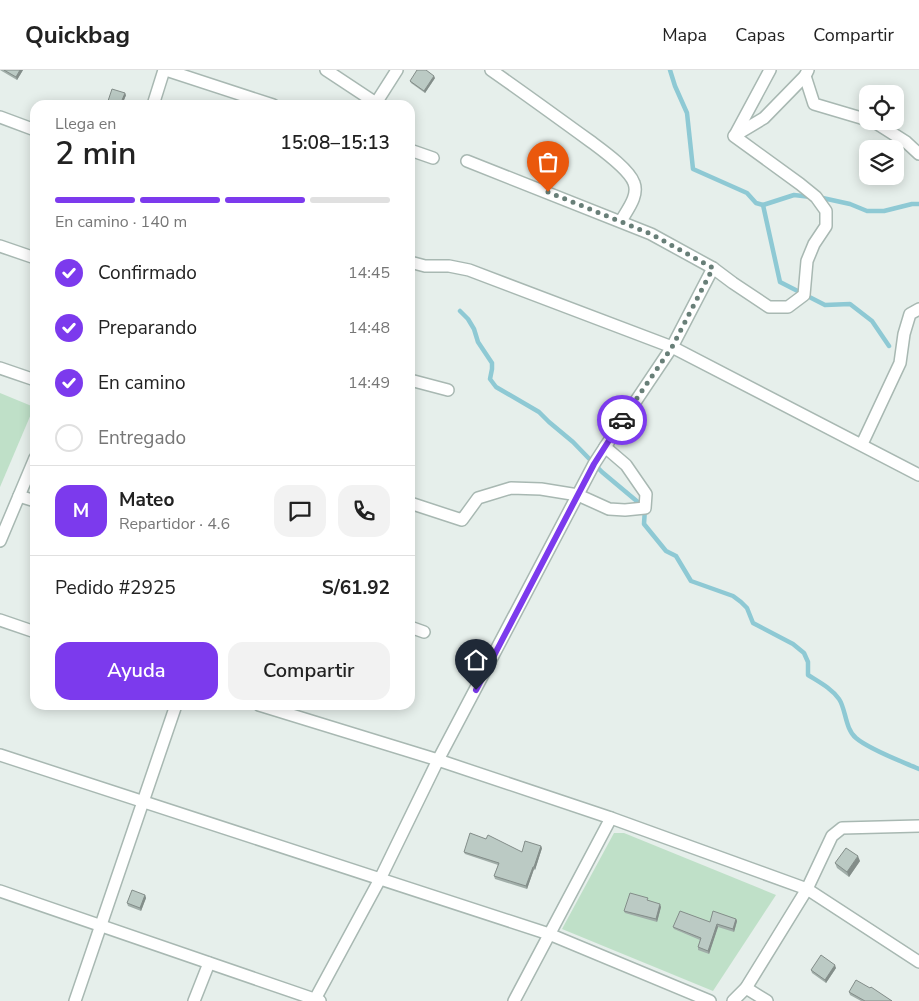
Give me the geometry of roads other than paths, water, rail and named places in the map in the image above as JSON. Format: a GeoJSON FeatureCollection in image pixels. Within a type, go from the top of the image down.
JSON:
{"type":"FeatureCollection","features":[{"type":"Feature","properties":{"kind":"street"},"geometry":{"type":"LineString","coordinates":[[156,100],[165,70],[258,100]]}},
{"type":"Feature","properties":{"kind":"street"},"geometry":{"type":"LineString","coordinates":[[326,70],[371,100]]}},
{"type":"Feature","properties":{"kind":"street"},"geometry":{"type":"LineString","coordinates":[[378,100],[397,70]]}},
{"type":"Feature","properties":{"kind":"street"},"geometry":{"type":"LineString","coordinates":[[491,70],[559,118],[628,173],[635,184],[635,196],[621,221]]}},
{"type":"Feature","properties":{"kind":"street"},"geometry":{"type":"LineString","coordinates":[[734,136],[770,70]]}},
{"type":"Feature","properties":{"kind":"street"},"geometry":{"type":"LineString","coordinates":[[734,136],[764,118],[806,73]]}},
{"type":"Feature","properties":{"kind":"street"},"geometry":{"type":"LineString","coordinates":[[806,73],[814,104],[859,117]]}},
{"type":"Feature","properties":{"kind":"street"},"geometry":{"type":"LineString","coordinates":[[0,117],[30,128]]}},
{"type":"Feature","properties":{"kind":"street"},"geometry":{"type":"LineString","coordinates":[[887,130],[906,142],[919,154]]}},
{"type":"Feature","properties":{"kind":"street"},"geometry":{"type":"LineString","coordinates":[[467,161],[651,234],[713,268],[769,307],[788,307],[804,295],[807,261],[814,244],[826,226],[826,211],[816,197],[734,136]]}},
{"type":"Feature","properties":{"kind":"street"},"geometry":{"type":"LineString","coordinates":[[415,152],[433,158]]}},
{"type":"Feature","properties":{"kind":"street"},"geometry":{"type":"LineString","coordinates":[[0,246],[30,256]]}},
{"type":"Feature","properties":{"kind":"street"},"geometry":{"type":"LineString","coordinates":[[415,263],[470,270],[672,347],[919,475]]}},
{"type":"Feature","properties":{"kind":"street"},"geometry":{"type":"LineString","coordinates":[[0,891],[316,1000],[380,879],[438,760],[578,495],[605,447],[672,347],[713,268]]}},
{"type":"Feature","properties":{"kind":"street"},"geometry":{"type":"LineString","coordinates":[[862,444],[900,363],[904,334],[910,314],[919,309]]}},
{"type":"Feature","properties":{"kind":"street"},"geometry":{"type":"LineString","coordinates":[[0,368],[30,378]]}},
{"type":"Feature","properties":{"kind":"street"},"geometry":{"type":"LineString","coordinates":[[415,381],[448,390]]}},
{"type":"Feature","properties":{"kind":"street"},"geometry":{"type":"LineString","coordinates":[[415,505],[462,520],[478,498],[511,488],[541,489],[578,495],[609,509],[645,508],[646,494],[626,465],[605,447]]}},
{"type":"Feature","properties":{"kind":"street"},"geometry":{"type":"LineString","coordinates":[[0,541],[30,470]]}},
{"type":"Feature","properties":{"kind":"street"},"geometry":{"type":"LineString","coordinates":[[19,496],[30,499]]}},
{"type":"Feature","properties":{"kind":"street"},"geometry":{"type":"LineString","coordinates":[[0,620],[30,630]]}},
{"type":"Feature","properties":{"kind":"street"},"geometry":{"type":"LineString","coordinates":[[415,629],[424,632]]}},
{"type":"Feature","properties":{"kind":"street"},"geometry":{"type":"LineString","coordinates":[[75,1001],[174,710]]}},
{"type":"Feature","properties":{"kind":"street"},"geometry":{"type":"LineString","coordinates":[[274,710],[438,760],[611,818],[807,889],[919,962]]}},
{"type":"Feature","properties":{"kind":"street"},"geometry":{"type":"LineString","coordinates":[[0,755],[549,934],[710,1001]]}},
{"type":"Feature","properties":{"kind":"street"},"geometry":{"type":"LineString","coordinates":[[514,1001],[611,818]]}},
{"type":"Feature","properties":{"kind":"street"},"geometry":{"type":"LineString","coordinates":[[733,1001],[746,988],[807,889],[832,836],[842,828],[919,826]]}},
{"type":"Feature","properties":{"kind":"street"},"geometry":{"type":"LineString","coordinates":[[194,1001],[208,963]]}},
{"type":"Feature","properties":{"kind":"street"},"geometry":{"type":"LineString","coordinates":[[746,988],[767,1001]]}},
{"type":"Feature","properties":{"kind":"waterway"},"geometry":{"type":"LineString","coordinates":[[670,70],[687,113],[693,169],[747,193],[756,203],[763,205],[794,195],[811,197]]}},
{"type":"Feature","properties":{"kind":"waterway"},"geometry":{"type":"LineString","coordinates":[[818,197],[850,204],[867,211],[884,211],[919,204]]}},
{"type":"Feature","properties":{"kind":"waterway"},"geometry":{"type":"LineString","coordinates":[[763,205],[780,282],[825,305],[850,304],[872,321],[889,346]]}},
{"type":"Feature","properties":{"kind":"waterway"},"geometry":{"type":"LineString","coordinates":[[460,311],[468,319],[474,329],[478,342],[492,363],[490,379],[496,387],[539,412],[573,442],[602,472],[645,508],[644,524],[666,551],[676,556],[691,581],[733,596],[747,608],[753,623],[793,644],[804,653],[808,662],[808,675],[829,688],[836,695],[841,703],[850,730],[856,738],[877,751],[919,769]]}}]}
